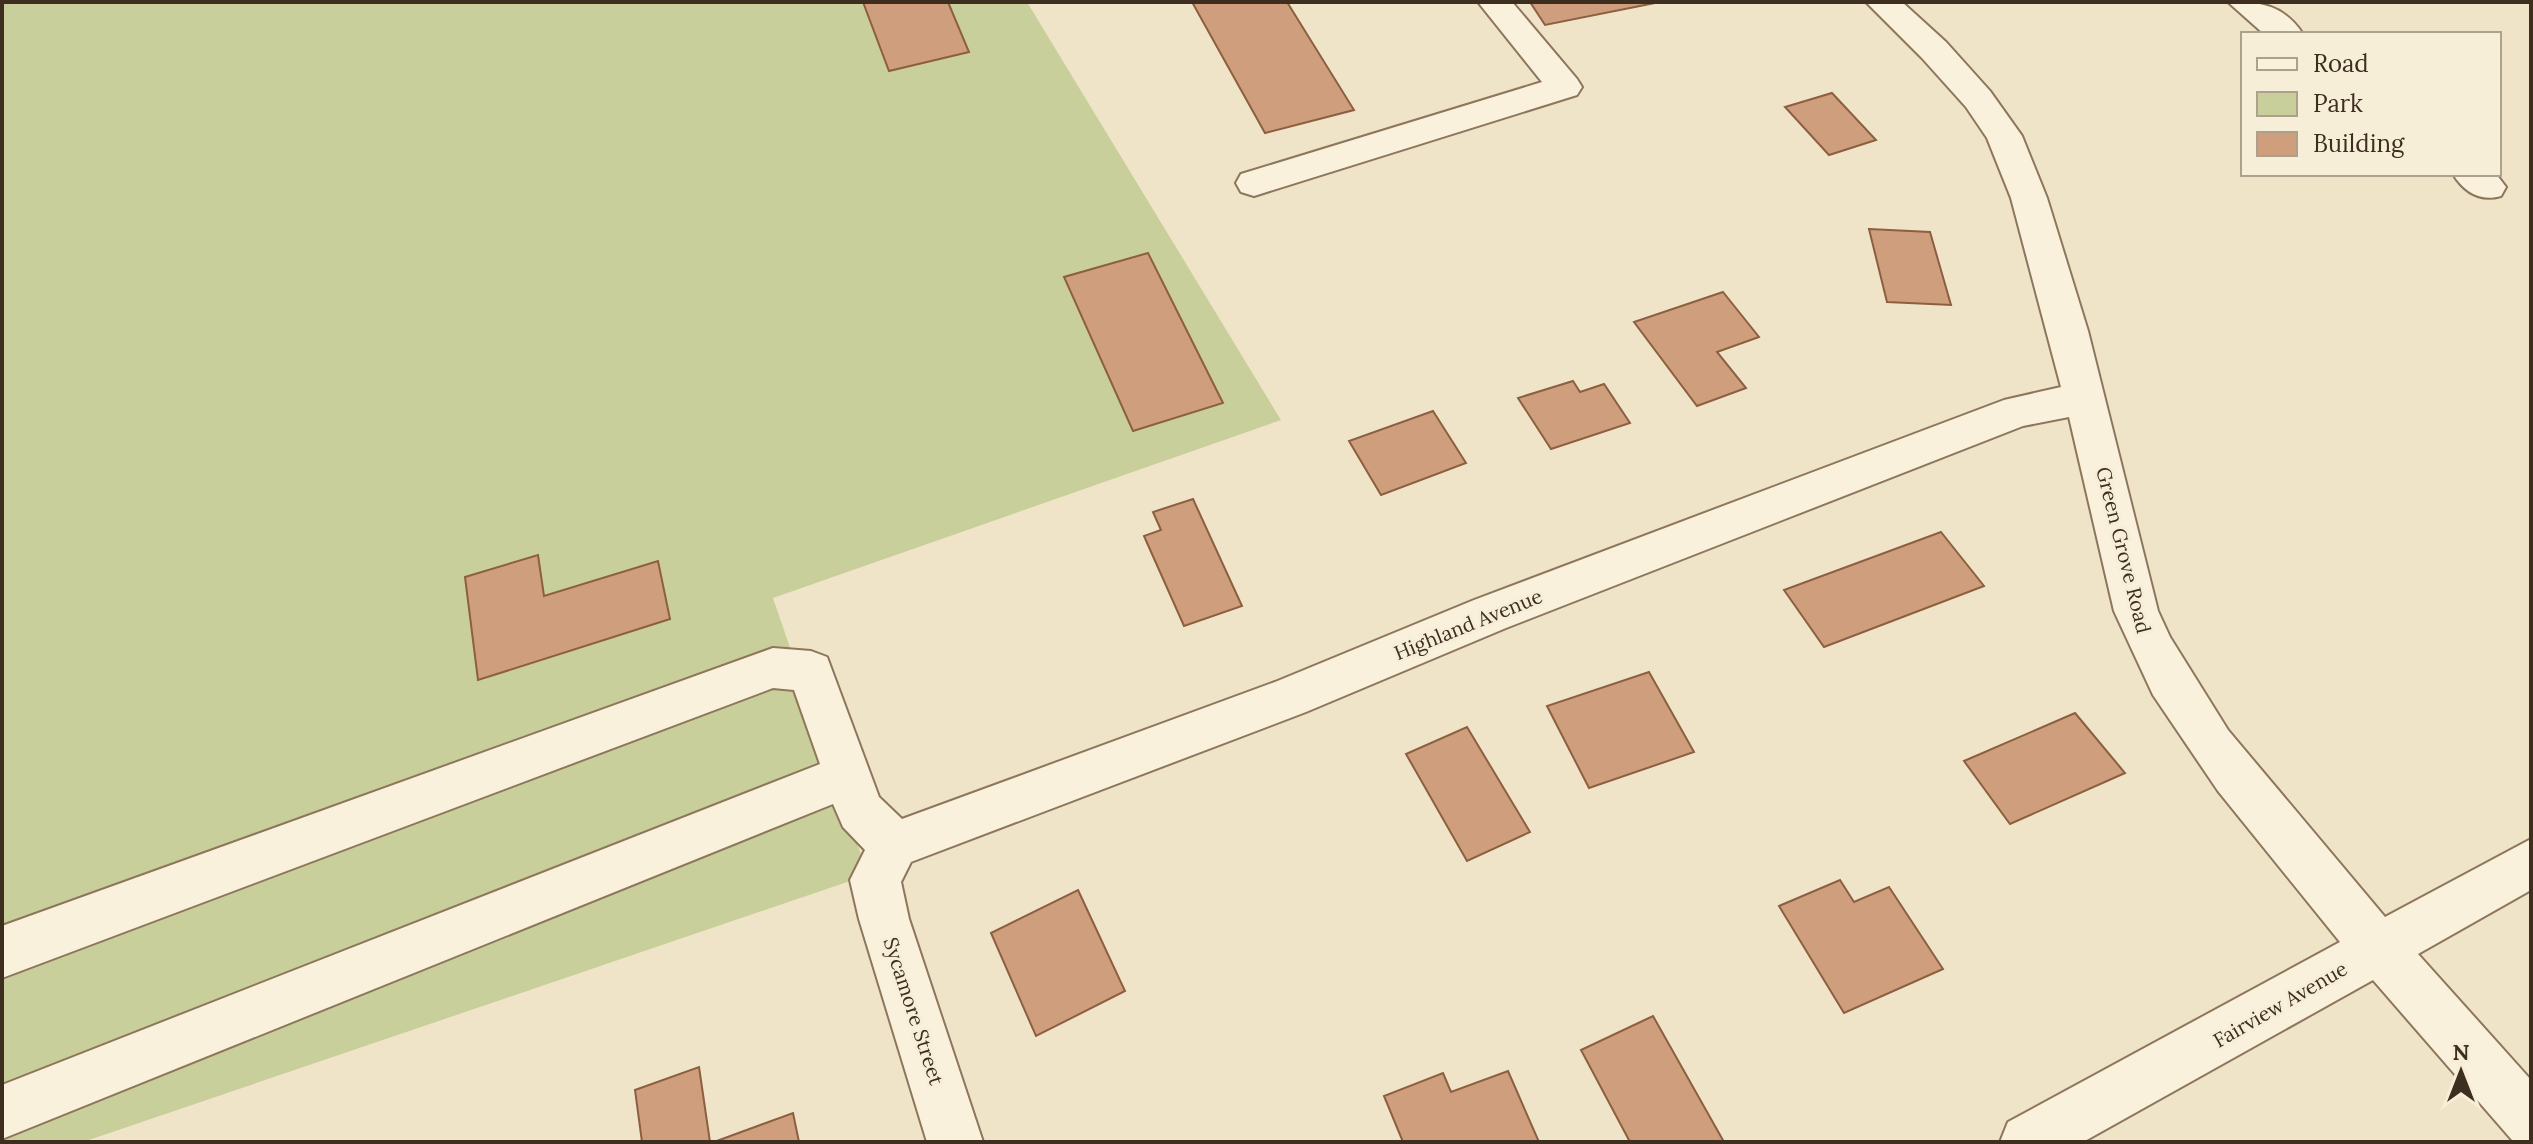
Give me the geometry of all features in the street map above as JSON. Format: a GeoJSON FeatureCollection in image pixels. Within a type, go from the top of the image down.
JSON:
{"type":"FeatureCollection","features":[{"type":"Feature","properties":{"kind":"street"},"geometry":{"type":"LineString","coordinates":[[1254,183],[1565,87],[1494,2]]}},
{"type":"Feature","properties":{"kind":"street"},"geometry":{"type":"LineString","coordinates":[[2244,2],[2283,32]]}},
{"type":"Feature","properties":{"kind":"street","name":"Green Grove Road"},"geometry":{"type":"LineString","coordinates":[[1898,5],[1978,99],[2004,136],[2029,198],[2068,331],[2082,399],[2101,459],[2136,611],[2153,654],[2180,703],[2234,776],[2378,948],[2531,1121]]}},
{"type":"Feature","properties":{"kind":"street","name":"Highland Avenue"},"geometry":{"type":"LineString","coordinates":[[884,862],[1505,609],[2018,411],[2082,399]]}},
{"type":"Feature","properties":{"kind":"street"},"geometry":{"type":"LineString","coordinates":[[2,952],[773,668],[811,671],[860,811],[884,862]]}},
{"type":"Feature","properties":{"kind":"street"},"geometry":{"type":"LineString","coordinates":[[2,1112],[849,775]]}},
{"type":"Feature","properties":{"kind":"street","name":"Sycamore Street"},"geometry":{"type":"LineString","coordinates":[[884,862],[884,919],[955,1142]]}},
{"type":"Feature","properties":{"kind":"street","name":"Fairview Avenue"},"geometry":{"type":"LineString","coordinates":[[2028,1142],[2531,863]]}},
{"type":"Feature","properties":{"kind":"green space"},"geometry":{"type":"Polygon","coordinates":[[[2,2],[1027,2],[1281,420],[773,598],[868,875],[83,1142],[2,1142],[2,2]]]}},
{"type":"Feature","properties":{"kind":"building"},"geometry":{"type":"Polygon","coordinates":[[[863,2],[948,2],[969,52],[889,71],[863,2]]]}},
{"type":"Feature","properties":{"kind":"building"},"geometry":{"type":"Polygon","coordinates":[[[1192,2],[1287,2],[1354,110],[1265,133],[1192,2]]]}},
{"type":"Feature","properties":{"kind":"building"},"geometry":{"type":"Polygon","coordinates":[[[1530,2],[1660,2],[1545,25],[1530,2]]]}},
{"type":"Feature","properties":{"kind":"building"},"geometry":{"type":"Polygon","coordinates":[[[1832,93],[1876,140],[1829,155],[1785,107],[1832,93]]]}},
{"type":"Feature","properties":{"kind":"building"},"geometry":{"type":"Polygon","coordinates":[[[1869,229],[1930,232],[1951,305],[1887,302],[1869,229]]]}},
{"type":"Feature","properties":{"kind":"building"},"geometry":{"type":"Polygon","coordinates":[[[1148,253],[1223,403],[1133,431],[1064,277],[1148,253]]]}},
{"type":"Feature","properties":{"kind":"building"},"geometry":{"type":"Polygon","coordinates":[[[1723,292],[1759,337],[1717,352],[1746,388],[1697,406],[1634,322],[1723,292]]]}},
{"type":"Feature","properties":{"kind":"building"},"geometry":{"type":"Polygon","coordinates":[[[1573,381],[1580,392],[1604,384],[1630,423],[1551,449],[1518,398],[1573,381]]]}},
{"type":"Feature","properties":{"kind":"building"},"geometry":{"type":"Polygon","coordinates":[[[1433,411],[1466,463],[1381,495],[1349,441],[1433,411]]]}},
{"type":"Feature","properties":{"kind":"building"},"geometry":{"type":"Polygon","coordinates":[[[1193,499],[1242,606],[1184,626],[1144,536],[1161,530],[1153,512],[1193,499]]]}},
{"type":"Feature","properties":{"kind":"building"},"geometry":{"type":"Polygon","coordinates":[[[1941,532],[1984,586],[1824,647],[1784,590],[1941,532]]]}},
{"type":"Feature","properties":{"kind":"building"},"geometry":{"type":"Polygon","coordinates":[[[538,555],[544,596],[658,561],[670,619],[478,680],[465,577],[538,555]]]}},
{"type":"Feature","properties":{"kind":"building"},"geometry":{"type":"Polygon","coordinates":[[[1649,672],[1694,752],[1589,788],[1547,706],[1649,672]]]}},
{"type":"Feature","properties":{"kind":"building"},"geometry":{"type":"Polygon","coordinates":[[[2075,713],[2125,773],[2010,824],[1964,761],[2075,713]]]}},
{"type":"Feature","properties":{"kind":"building"},"geometry":{"type":"Polygon","coordinates":[[[1467,727],[1530,832],[1467,861],[1406,754],[1467,727]]]}},
{"type":"Feature","properties":{"kind":"building"},"geometry":{"type":"Polygon","coordinates":[[[1840,880],[1854,902],[1889,887],[1943,969],[1844,1013],[1779,906],[1840,880]]]}},
{"type":"Feature","properties":{"kind":"building"},"geometry":{"type":"Polygon","coordinates":[[[1078,890],[1125,991],[1036,1036],[991,933],[1078,890]]]}},
{"type":"Feature","properties":{"kind":"building"},"geometry":{"type":"Polygon","coordinates":[[[1653,1016],[1724,1142],[1630,1142],[1581,1050],[1653,1016]]]}},
{"type":"Feature","properties":{"kind":"building"},"geometry":{"type":"Polygon","coordinates":[[[699,1067],[710,1142],[642,1142],[635,1090],[699,1067]]]}},
{"type":"Feature","properties":{"kind":"building"},"geometry":{"type":"Polygon","coordinates":[[[1508,1071],[1539,1142],[1403,1142],[1384,1096],[1443,1073],[1451,1092],[1508,1071]]]}},
{"type":"Feature","properties":{"kind":"building"},"geometry":{"type":"Polygon","coordinates":[[[793,1113],[799,1142],[714,1142],[793,1113]]]}}]}
